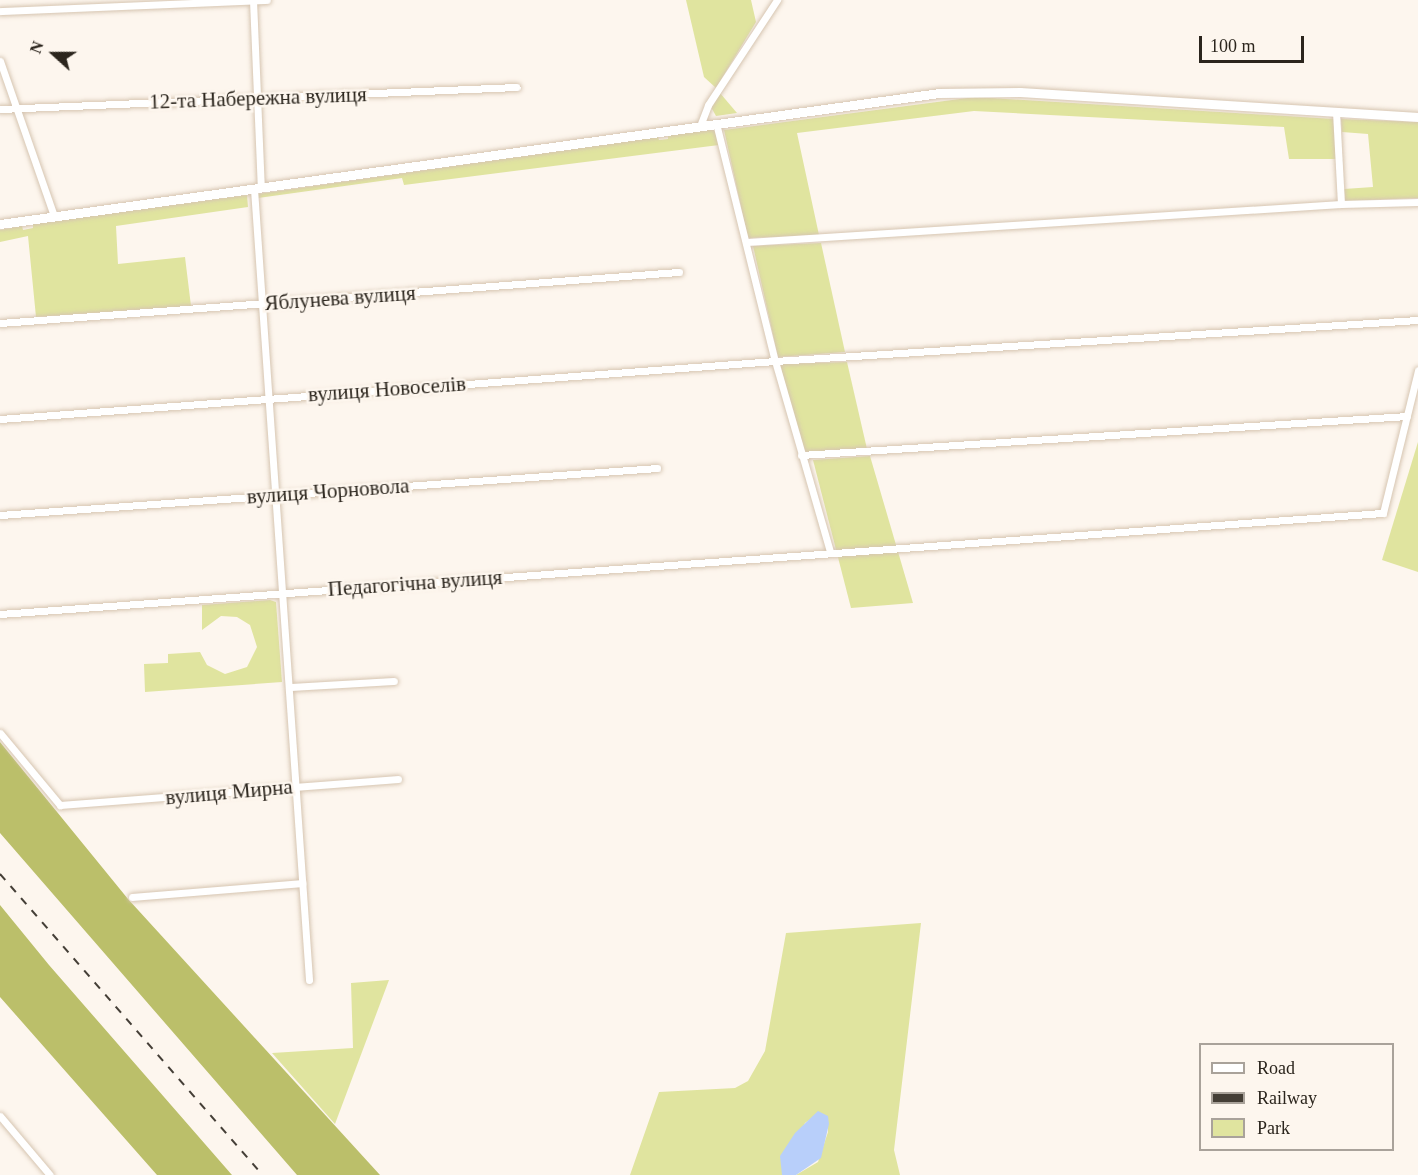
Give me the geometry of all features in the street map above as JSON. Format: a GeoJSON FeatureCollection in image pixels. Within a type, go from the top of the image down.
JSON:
{"type":"FeatureCollection","features":[{"type":"Feature","properties":{"kind":"street"},"geometry":{"type":"LineString","coordinates":[[253,0],[261,304],[284,593],[309,980]]}},
{"type":"Feature","properties":{"kind":"street"},"geometry":{"type":"LineString","coordinates":[[0,10],[267,0]]}},
{"type":"Feature","properties":{"kind":"street"},"geometry":{"type":"LineString","coordinates":[[700,126],[708,105],[777,0]]}},
{"type":"Feature","properties":{"kind":"street"},"geometry":{"type":"LineString","coordinates":[[0,61],[54,216]]}},
{"type":"Feature","properties":{"kind":"street","name":"12-та Набережна вулиця"},"geometry":{"type":"LineString","coordinates":[[0,109],[517,87]]}},
{"type":"Feature","properties":{"kind":"street"},"geometry":{"type":"LineString","coordinates":[[0,224],[716,123],[975,91],[1418,117]]}},
{"type":"Feature","properties":{"kind":"street"},"geometry":{"type":"LineString","coordinates":[[1336,112],[1341,204]]}},
{"type":"Feature","properties":{"kind":"street"},"geometry":{"type":"LineString","coordinates":[[716,123],[775,361],[830,552]]}},
{"type":"Feature","properties":{"kind":"street"},"geometry":{"type":"LineString","coordinates":[[747,242],[1341,204],[1418,202]]}},
{"type":"Feature","properties":{"kind":"street","name":"Яблунева вулиця"},"geometry":{"type":"LineString","coordinates":[[0,323],[679,272]]}},
{"type":"Feature","properties":{"kind":"street","name":"вулиця Новоселів"},"geometry":{"type":"LineString","coordinates":[[0,419],[775,361],[1418,320]]}},
{"type":"Feature","properties":{"kind":"street"},"geometry":{"type":"LineString","coordinates":[[801,455],[1407,416],[1418,370]]}},
{"type":"Feature","properties":{"kind":"street","name":"Педагогічна вулиця"},"geometry":{"type":"LineString","coordinates":[[0,614],[1383,513],[1407,416]]}},
{"type":"Feature","properties":{"kind":"street","name":"вулиця Чорновола"},"geometry":{"type":"LineString","coordinates":[[0,515],[657,468]]}},
{"type":"Feature","properties":{"kind":"street"},"geometry":{"type":"LineString","coordinates":[[290,687],[394,681]]}},
{"type":"Feature","properties":{"kind":"street","name":"вулиця Мирна"},"geometry":{"type":"LineString","coordinates":[[0,733],[60,805],[398,779]]}},
{"type":"Feature","properties":{"kind":"street"},"geometry":{"type":"LineString","coordinates":[[132,897],[302,883]]}},
{"type":"Feature","properties":{"kind":"street"},"geometry":{"type":"LineString","coordinates":[[0,1116],[50,1175]]}},
{"type":"Feature","properties":{"kind":"green space"},"geometry":{"type":"Polygon","coordinates":[[[686,0],[751,0],[756,22],[716,88],[704,77],[686,0]]]}},
{"type":"Feature","properties":{"kind":"green space"},"geometry":{"type":"Polygon","coordinates":[[[720,93],[737,113],[716,116],[711,107],[720,93]]]}},
{"type":"Feature","properties":{"kind":"green space"},"geometry":{"type":"Polygon","coordinates":[[[975,97],[1334,119],[1336,159],[1289,159],[1284,127],[974,111],[797,133],[819,235],[748,238],[724,130],[975,97]]]}},
{"type":"Feature","properties":{"kind":"green space"},"geometry":{"type":"Polygon","coordinates":[[[1341,119],[1418,122],[1418,198],[1345,201],[1344,189],[1373,187],[1368,134],[1342,132],[1341,119]]]}},
{"type":"Feature","properties":{"kind":"green space"},"geometry":{"type":"Polygon","coordinates":[[[715,129],[719,145],[404,185],[402,178],[258,198],[258,194],[658,137],[659,140],[668,139],[668,135],[715,129]]]}},
{"type":"Feature","properties":{"kind":"green space"},"geometry":{"type":"Polygon","coordinates":[[[247,195],[248,207],[116,226],[118,264],[185,257],[191,306],[36,317],[28,236],[0,242],[0,230],[22,226],[23,230],[33,228],[33,224],[247,195]]]}},
{"type":"Feature","properties":{"kind":"green space"},"geometry":{"type":"Polygon","coordinates":[[[821,243],[845,352],[778,357],[753,246],[821,243]]]}},
{"type":"Feature","properties":{"kind":"green space"},"geometry":{"type":"Polygon","coordinates":[[[847,362],[867,449],[802,452],[780,364],[847,362]]]}},
{"type":"Feature","properties":{"kind":"green space"},"geometry":{"type":"Polygon","coordinates":[[[1418,442],[1418,572],[1382,560],[1418,442]]]}},
{"type":"Feature","properties":{"kind":"green space"},"geometry":{"type":"Polygon","coordinates":[[[870,456],[913,603],[851,608],[813,460],[870,456]]]}},
{"type":"Feature","properties":{"kind":"green space"},"geometry":{"type":"Polygon","coordinates":[[[270,600],[276,602],[282,682],[145,692],[144,664],[168,663],[168,654],[200,652],[207,665],[225,674],[247,667],[257,647],[250,625],[237,617],[221,616],[202,630],[202,605],[270,600]]]}},
{"type":"Feature","properties":{"kind":"green space"},"geometry":{"type":"Polygon","coordinates":[[[0,742],[128,899],[380,1175],[297,1175],[0,833],[0,742]]]}},
{"type":"Feature","properties":{"kind":"green space"},"geometry":{"type":"Polygon","coordinates":[[[0,905],[49,965],[232,1175],[157,1175],[0,997],[0,905]]]}},
{"type":"Feature","properties":{"kind":"green space"},"geometry":{"type":"Polygon","coordinates":[[[921,923],[894,1150],[900,1175],[796,1175],[818,1162],[828,1132],[828,1116],[812,1118],[805,1123],[782,1175],[630,1175],[659,1092],[735,1088],[748,1081],[765,1051],[786,933],[921,923]]]}},
{"type":"Feature","properties":{"kind":"green space"},"geometry":{"type":"Polygon","coordinates":[[[389,980],[335,1124],[272,1053],[353,1048],[351,983],[389,980]]]}},
{"type":"Feature","properties":{"kind":"water"},"geometry":{"type":"Polygon","coordinates":[[[818,1111],[828,1116],[829,1124],[821,1158],[796,1175],[782,1175],[780,1156],[795,1133],[818,1111]]]}},
{"type":"Feature","properties":{"kind":"railway"},"geometry":{"type":"LineString","coordinates":[[0,874],[263,1175]]}}]}
